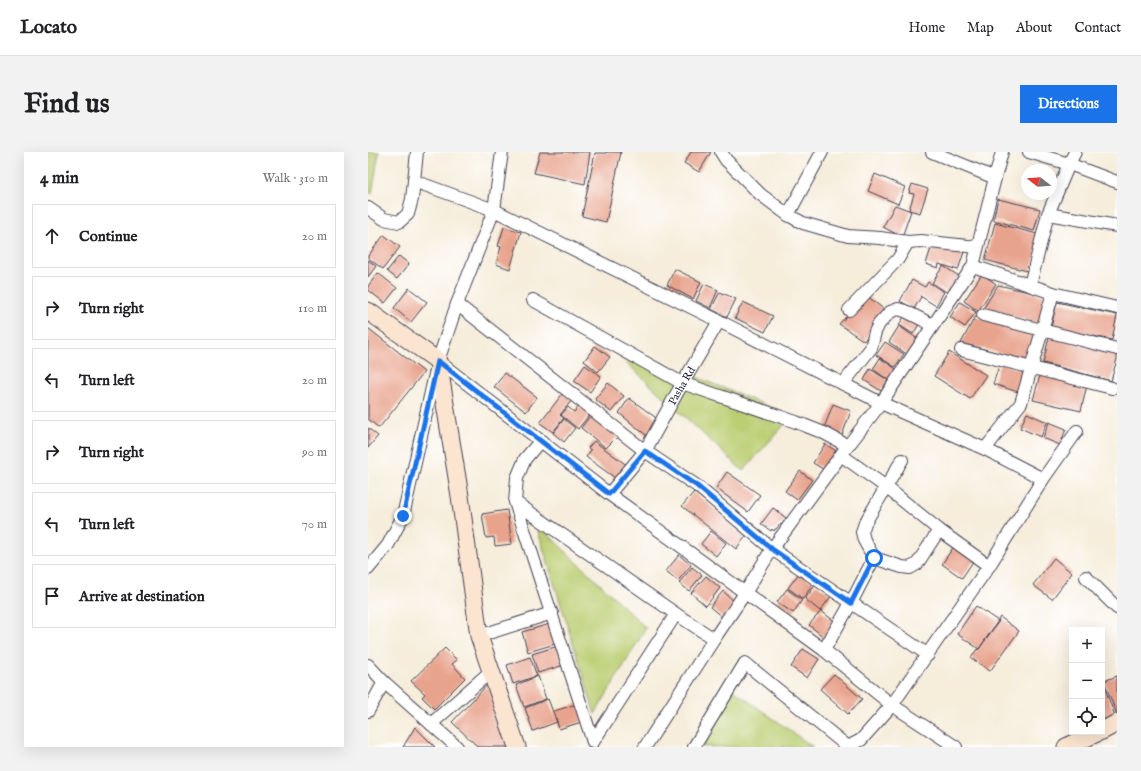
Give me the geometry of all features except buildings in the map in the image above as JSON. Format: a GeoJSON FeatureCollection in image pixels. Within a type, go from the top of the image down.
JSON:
{"type":"FeatureCollection","features":[{"type":"Feature","properties":{"kind":"street"},"geometry":{"type":"LineString","coordinates":[[368,208],[384,219],[399,222],[408,214],[412,199],[417,152]]}},
{"type":"Feature","properties":{"kind":"street"},"geometry":{"type":"LineString","coordinates":[[368,569],[388,545],[403,516],[438,361],[457,304],[494,210],[502,152]]}},
{"type":"Feature","properties":{"kind":"street"},"geometry":{"type":"LineString","coordinates":[[721,152],[726,160],[760,194],[788,215],[803,223],[848,236],[908,242],[921,240],[977,247]]}},
{"type":"Feature","properties":{"kind":"street"},"geometry":{"type":"LineString","coordinates":[[788,215],[822,152]]}},
{"type":"Feature","properties":{"kind":"street"},"geometry":{"type":"LineString","coordinates":[[932,152],[994,178]]}},
{"type":"Feature","properties":{"kind":"street"},"geometry":{"type":"LineString","coordinates":[[645,747],[772,549],[844,450],[881,404],[972,266],[1002,152]]}},
{"type":"Feature","properties":{"kind":"street"},"geometry":{"type":"LineString","coordinates":[[1029,152],[1069,164],[1117,182]]}},
{"type":"Feature","properties":{"kind":"street"},"geometry":{"type":"LineString","coordinates":[[1030,285],[1048,214],[1075,152]]}},
{"type":"Feature","properties":{"kind":"street"},"geometry":{"type":"LineString","coordinates":[[414,181],[494,210],[719,321],[881,404],[985,449],[1043,480]]}},
{"type":"Feature","properties":{"kind":"street"},"geometry":{"type":"LineString","coordinates":[[1048,214],[1117,226]]}},
{"type":"Feature","properties":{"kind":"street"},"geometry":{"type":"LineString","coordinates":[[849,310],[898,259],[908,242]]}},
{"type":"Feature","properties":{"kind":"street"},"geometry":{"type":"LineString","coordinates":[[972,266],[1053,293],[1117,308]]}},
{"type":"Feature","properties":{"kind":"street"},"geometry":{"type":"LineString","coordinates":[[985,449],[1021,403],[1053,293]]}},
{"type":"Feature","properties":{"kind":"street"},"geometry":{"type":"LineString","coordinates":[[533,300],[682,383],[796,422],[824,434],[886,487],[940,530],[989,566]]}},
{"type":"Feature","properties":{"kind":"street"},"geometry":{"type":"LineString","coordinates":[[457,304],[645,451],[697,486],[772,549],[928,655]]}},
{"type":"Feature","properties":{"kind":"street"},"geometry":{"type":"LineString","coordinates":[[843,384],[871,348],[875,332],[879,324],[890,312],[898,309],[905,311],[933,325]]}},
{"type":"Feature","properties":{"kind":"street"},"geometry":{"type":"LineString","coordinates":[[368,310],[438,361],[609,494],[824,650],[892,705],[956,747]]}},
{"type":"Feature","properties":{"kind":"street"},"geometry":{"type":"LineString","coordinates":[[983,315],[1117,349]]}},
{"type":"Feature","properties":{"kind":"street","name":"Pasha Rd"},"geometry":{"type":"LineString","coordinates":[[609,494],[645,451],[682,383],[719,321]]}},
{"type":"Feature","properties":{"kind":"street"},"geometry":{"type":"LineString","coordinates":[[961,350],[1112,388]]}},
{"type":"Feature","properties":{"kind":"street"},"geometry":{"type":"LineString","coordinates":[[438,361],[460,496],[479,636],[517,747]]}},
{"type":"Feature","properties":{"kind":"street"},"geometry":{"type":"LineString","coordinates":[[694,747],[745,663],[848,747],[861,740],[892,705],[928,655],[989,566],[1076,431]]}},
{"type":"Feature","properties":{"kind":"street"},"geometry":{"type":"LineString","coordinates":[[541,440],[525,459],[519,471],[514,502],[552,613],[594,744]]}},
{"type":"Feature","properties":{"kind":"street"},"geometry":{"type":"LineString","coordinates":[[902,460],[865,523],[862,532],[864,540],[874,558],[910,568],[917,564],[940,530]]}},
{"type":"Feature","properties":{"kind":"street"},"geometry":{"type":"LineString","coordinates":[[514,502],[714,639]]}},
{"type":"Feature","properties":{"kind":"street"},"geometry":{"type":"LineString","coordinates":[[824,650],[851,603],[874,558]]}},
{"type":"Feature","properties":{"kind":"street"},"geometry":{"type":"LineString","coordinates":[[1086,577],[1117,608]]}},
{"type":"Feature","properties":{"kind":"street"},"geometry":{"type":"LineString","coordinates":[[479,636],[552,613]]}},
{"type":"Feature","properties":{"kind":"street"},"geometry":{"type":"LineString","coordinates":[[594,744],[676,614]]}},
{"type":"Feature","properties":{"kind":"street"},"geometry":{"type":"LineString","coordinates":[[368,665],[384,682],[457,747]]}},
{"type":"Feature","properties":{"kind":"street"},"geometry":{"type":"LineString","coordinates":[[431,724],[491,671]]}},
{"type":"Feature","properties":{"kind":"street"},"geometry":{"type":"LineString","coordinates":[[368,711],[384,682]]}},
{"type":"Feature","properties":{"kind":"street"},"geometry":{"type":"LineString","coordinates":[[1105,729],[1117,723]]}},
{"type":"Feature","properties":{"kind":"street"},"geometry":{"type":"LineString","coordinates":[[1070,746],[1093,735]]}},
{"type":"Feature","properties":{"kind":"green space"},"geometry":{"type":"Polygon","coordinates":[[[368,152],[379,152],[372,194],[368,191],[368,152]]]}},
{"type":"Feature","properties":{"kind":"green space"},"geometry":{"type":"Polygon","coordinates":[[[600,338],[792,416],[743,471],[600,338]]]}},
{"type":"Feature","properties":{"kind":"green space"},"geometry":{"type":"Polygon","coordinates":[[[535,522],[646,628],[595,714],[535,522]]]}},
{"type":"Feature","properties":{"kind":"green space"},"geometry":{"type":"Polygon","coordinates":[[[733,690],[813,747],[703,747],[733,690]]]}},
{"type":"Feature","properties":{"kind":"route"},"geometry":{"type":"LineString","coordinates":[[403,516],[438,361],[609,494],[645,451],[697,486],[772,549],[851,603],[874,558]]}}]}
